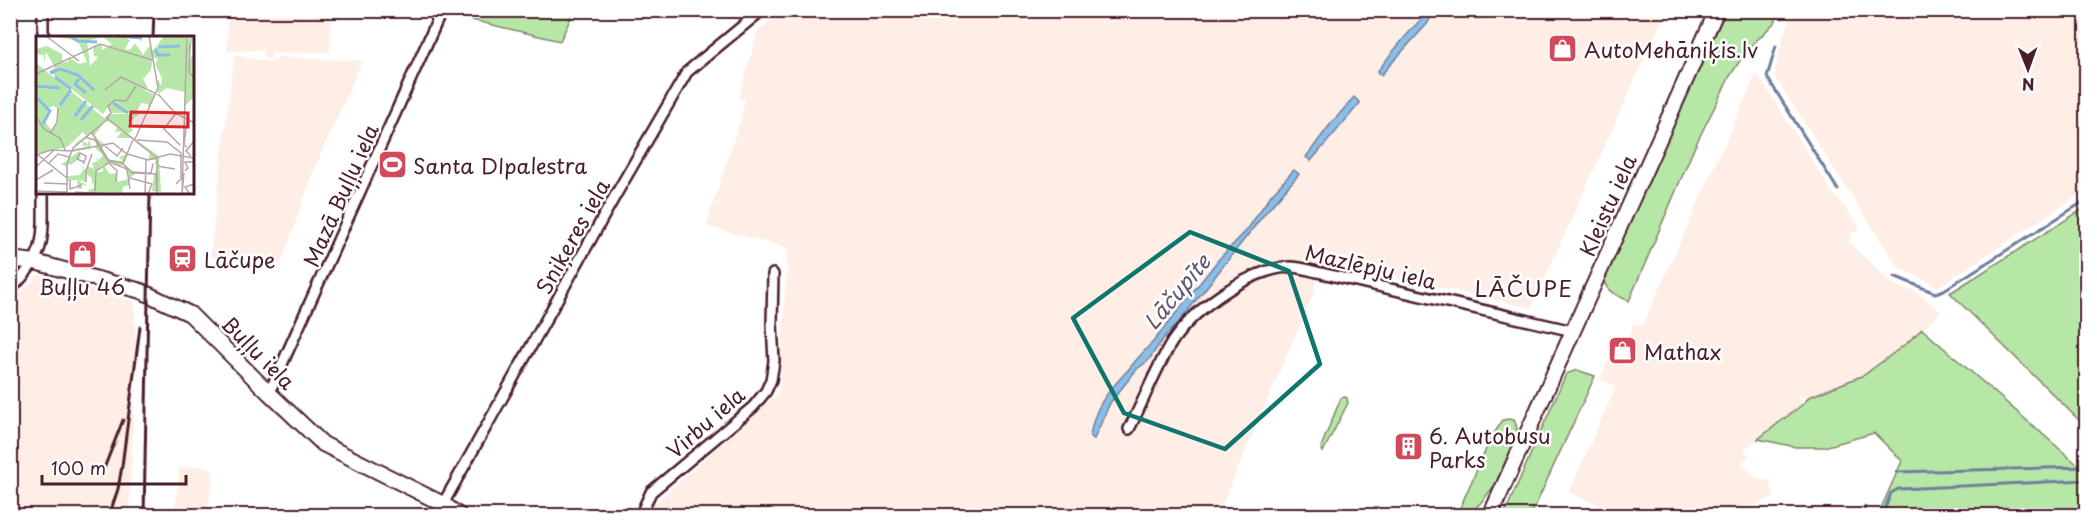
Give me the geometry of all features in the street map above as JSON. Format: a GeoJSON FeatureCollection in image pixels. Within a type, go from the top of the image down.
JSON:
{"type":"FeatureCollection","features":[{"type":"Feature","properties":{"kind":"main road","name":"Kleistu iela"},"geometry":{"type":"LineString","coordinates":[[1490,516],[1717,10]]}},
{"type":"Feature","properties":{"kind":"main road","name":"Buļļu iela"},"geometry":{"type":"LineString","coordinates":[[10,259],[35,262],[148,293],[190,314],[324,444],[443,504],[460,516]]}},
{"type":"Feature","properties":{"kind":"street"},"geometry":{"type":"LineString","coordinates":[[43,10],[43,36]]}},
{"type":"Feature","properties":{"kind":"street","name":"Mazā Buļļu iela"},"geometry":{"type":"LineString","coordinates":[[269,393],[442,10]]}},
{"type":"Feature","properties":{"kind":"street","name":"Sniķeres iela"},"geometry":{"type":"LineString","coordinates":[[443,504],[687,72],[762,10]]}},
{"type":"Feature","properties":{"kind":"street"},"geometry":{"type":"LineString","coordinates":[[10,290],[35,262],[43,237],[43,194]]}},
{"type":"Feature","properties":{"kind":"street","name":"Mazlēpju iela"},"geometry":{"type":"LineString","coordinates":[[1129,429],[1172,343],[1191,320],[1220,295],[1241,282],[1275,270],[1291,267],[1317,272],[1573,331]]}},
{"type":"Feature","properties":{"kind":"street","name":"Virbu iela"},"geometry":{"type":"LineString","coordinates":[[640,516],[651,492],[753,407],[766,391],[771,380],[774,361],[773,274]]}},
{"type":"Feature","properties":{"kind":"highlighted area"},"geometry":{"type":"Polygon","coordinates":[[[1190,232],[1289,271],[1320,364],[1225,449],[1124,413],[1073,318],[1190,232]]]}},
{"type":"Feature","properties":{"kind":"shaded area"},"geometry":{"type":"Polygon","coordinates":[[[228,11],[331,11],[330,52],[272,53],[271,59],[264,59],[263,50],[227,51],[228,11]]]}},
{"type":"Feature","properties":{"kind":"shaded area"},"geometry":{"type":"Polygon","coordinates":[[[782,11],[1666,11],[1531,308],[1319,261],[1314,292],[1218,515],[648,516],[650,508],[779,392],[788,248],[706,226],[741,118],[745,100],[739,98],[758,31],[782,11]]]}},
{"type":"Feature","properties":{"kind":"shaded area"},"geometry":{"type":"Polygon","coordinates":[[[1794,11],[2086,11],[2086,190],[1938,287],[1898,267],[1774,76],[1783,36],[1794,11]]]}},
{"type":"Feature","properties":{"kind":"shaded area"},"geometry":{"type":"Polygon","coordinates":[[[234,55],[270,62],[280,57],[362,61],[313,172],[281,264],[210,257],[234,55]]]}},
{"type":"Feature","properties":{"kind":"shaded area"},"geometry":{"type":"Polygon","coordinates":[[[1756,74],[1832,192],[1860,227],[1854,233],[1852,231],[1849,243],[1892,283],[1911,291],[1913,289],[1941,312],[1907,343],[1864,375],[1809,397],[1798,397],[1803,404],[1744,449],[1749,457],[1742,462],[1743,465],[1756,478],[1769,481],[1775,497],[1733,515],[1623,516],[1569,492],[1616,386],[1600,379],[1617,342],[1624,345],[1625,342],[1633,348],[1636,342],[1629,336],[1634,323],[1642,326],[1756,74]]]}},
{"type":"Feature","properties":{"kind":"shaded area"},"geometry":{"type":"Polygon","coordinates":[[[39,275],[135,302],[136,360],[129,515],[11,515],[11,302],[39,275]]]}},
{"type":"Feature","properties":{"kind":"shaded area"},"geometry":{"type":"Polygon","coordinates":[[[210,467],[212,472],[213,482],[207,514],[168,515],[175,513],[179,468],[210,467]]]}},
{"type":"Feature","properties":{"kind":"green space"},"geometry":{"type":"Polygon","coordinates":[[[448,10],[574,11],[560,41],[446,14],[448,10]]]}},
{"type":"Feature","properties":{"kind":"green space"},"geometry":{"type":"Polygon","coordinates":[[[1726,11],[1781,11],[1775,22],[1746,51],[1730,76],[1695,146],[1629,301],[1609,290],[1604,277],[1726,11]]]}},
{"type":"Feature","properties":{"kind":"green space"},"geometry":{"type":"Polygon","coordinates":[[[2086,207],[2086,427],[1950,293],[2086,207]]]}},
{"type":"Feature","properties":{"kind":"green space"},"geometry":{"type":"Polygon","coordinates":[[[1922,329],[2086,472],[2086,515],[1878,515],[1902,461],[1874,433],[1824,447],[1796,447],[1758,439],[1809,397],[1864,375],[1922,329]]]}},
{"type":"Feature","properties":{"kind":"green space"},"geometry":{"type":"Polygon","coordinates":[[[1577,370],[1595,376],[1531,515],[1504,515],[1566,374],[1577,370]]]}},
{"type":"Feature","properties":{"kind":"green space"},"geometry":{"type":"Polygon","coordinates":[[[1345,397],[1348,403],[1323,452],[1321,447],[1341,398],[1345,397]]]}},
{"type":"Feature","properties":{"kind":"green space"},"geometry":{"type":"Polygon","coordinates":[[[1503,420],[1514,420],[1517,430],[1511,457],[1485,498],[1467,515],[1460,515],[1458,512],[1491,438],[1503,420]]]}},
{"type":"Feature","properties":{"kind":"water"},"geometry":{"type":"Polygon","coordinates":[[[1428,12],[1433,14],[1427,24],[1381,75],[1377,72],[1401,41],[1428,12]]]}},
{"type":"Feature","properties":{"kind":"water"},"geometry":{"type":"Polygon","coordinates":[[[1354,97],[1360,103],[1311,161],[1306,157],[1354,97]]]}},
{"type":"Feature","properties":{"kind":"water","name":"Lāčupīte"},"geometry":{"type":"Polygon","coordinates":[[[1294,170],[1299,174],[1179,322],[1165,336],[1148,361],[1137,369],[1110,403],[1094,439],[1090,436],[1095,416],[1108,393],[1153,342],[1219,259],[1247,230],[1271,195],[1294,170]]]}},
{"type":"Feature","properties":{"kind":"waterway"},"geometry":{"type":"LineString","coordinates":[[1776,46],[1767,77],[1838,190]]}},
{"type":"Feature","properties":{"kind":"waterway"},"geometry":{"type":"LineString","coordinates":[[1894,276],[1935,293],[1944,290],[2086,200]]}},
{"type":"Feature","properties":{"kind":"waterway"},"geometry":{"type":"LineString","coordinates":[[1896,472],[2086,467]]}},
{"type":"Feature","properties":{"kind":"waterway"},"geometry":{"type":"LineString","coordinates":[[1882,516],[1891,493],[1898,489],[2086,480]]}},
{"type":"Feature","properties":{"kind":"waterway"},"geometry":{"type":"LineString","coordinates":[[1862,516],[1865,507]]}},
{"type":"Feature","properties":{"kind":"railway"},"geometry":{"type":"LineString","coordinates":[[153,36],[154,10]]}},
{"type":"Feature","properties":{"kind":"railway"},"geometry":{"type":"LineString","coordinates":[[144,516],[150,194]]}},
{"type":"Feature","properties":{"kind":"railway"},"geometry":{"type":"LineString","coordinates":[[109,516],[118,489],[122,466],[140,327]]}},
{"type":"Feature","properties":{"kind":"railway"},"geometry":{"type":"LineString","coordinates":[[101,476],[123,420]]}},
{"type":"Feature","properties":{"kind":"place","name":"AutoMehāniķis.lv"},"geometry":{"type":"Point","coordinates":[1563,49]}},
{"type":"Feature","properties":{"kind":"place","name":"Santa DIpalestra"},"geometry":{"type":"Point","coordinates":[392,165]}},
{"type":"Feature","properties":{"kind":"place","name":"Buļļu 46"},"geometry":{"type":"Point","coordinates":[82,255]}},
{"type":"Feature","properties":{"kind":"place","name":"Lāčupe"},"geometry":{"type":"Point","coordinates":[183,259]}},
{"type":"Feature","properties":{"kind":"place","name":"Mathax"},"geometry":{"type":"Point","coordinates":[1623,351]}},
{"type":"Feature","properties":{"kind":"place","name":"6. Autobusu Parks"},"geometry":{"type":"Point","coordinates":[1408,447]}},
{"type":"Feature","properties":{"kind":"district","name":"LĀČUPE"},"geometry":{"type":"Point","coordinates":[1524,287]}}]}
